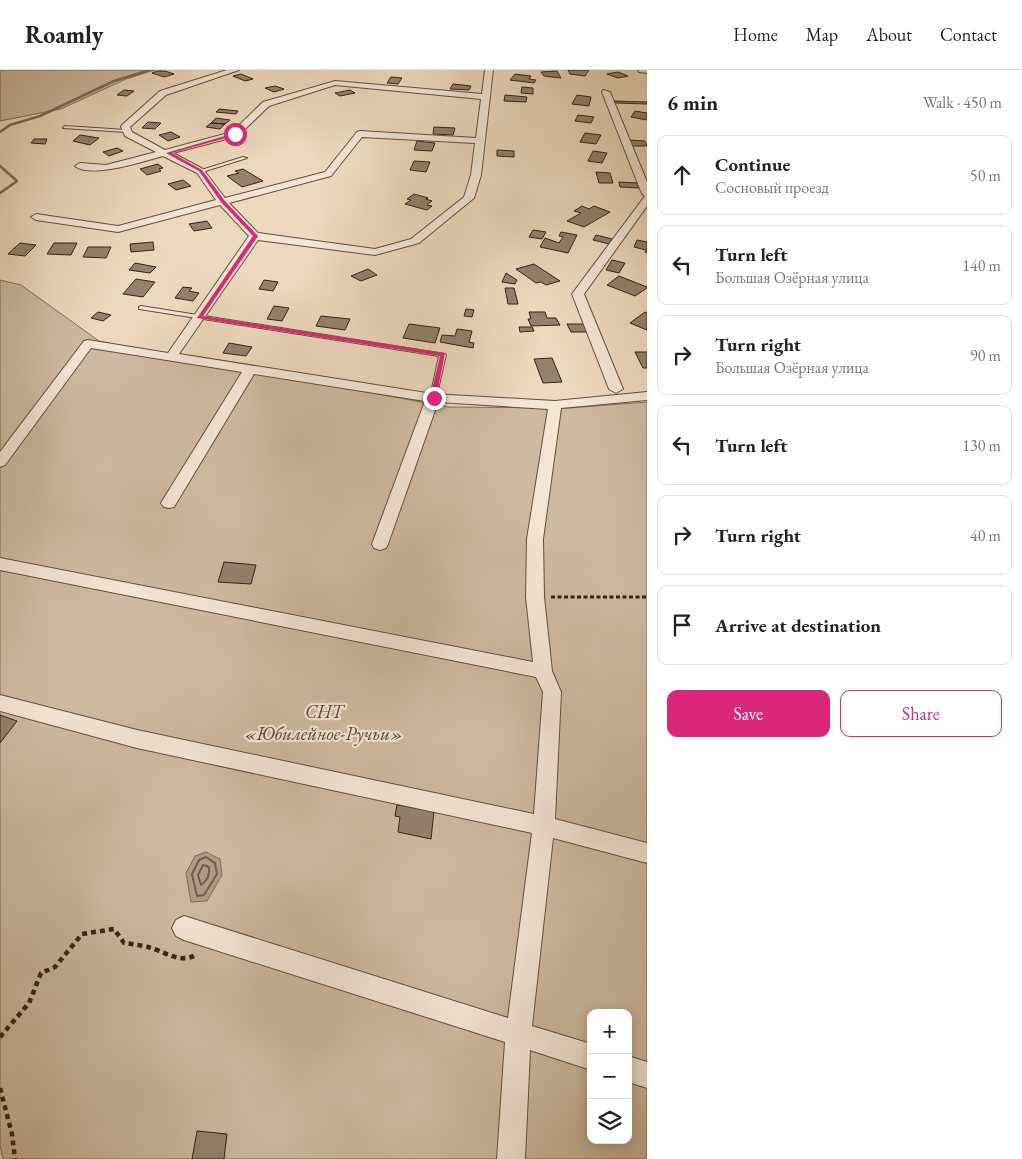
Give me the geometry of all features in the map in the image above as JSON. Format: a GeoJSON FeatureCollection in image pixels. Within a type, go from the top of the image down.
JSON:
{"type":"FeatureCollection","features":[{"type":"Feature","properties":{"kind":"street"},"geometry":{"type":"LineString","coordinates":[[235,70],[163,92],[125,127],[126,131],[128,134],[200,170],[222,201],[255,236],[375,252],[415,241],[469,198],[476,175],[489,70]]}},
{"type":"Feature","properties":{"kind":"street"},"geometry":{"type":"LineString","coordinates":[[642,70],[647,71]]}},
{"type":"Feature","properties":{"kind":"street"},"geometry":{"type":"LineString","coordinates":[[80,166],[106,168],[235,134],[266,104],[335,84],[486,97]]}},
{"type":"Feature","properties":{"kind":"street"},"geometry":{"type":"LineString","coordinates":[[606,92],[647,194]]}},
{"type":"Feature","properties":{"kind":"street"},"geometry":{"type":"LineString","coordinates":[[36,217],[118,229],[328,174],[360,134],[480,141]]}},
{"type":"Feature","properties":{"kind":"street"},"geometry":{"type":"LineString","coordinates":[[616,389],[578,294],[647,199]]}},
{"type":"Feature","properties":{"kind":"street"},"geometry":{"type":"LineString","coordinates":[[171,357],[255,236]]}},
{"type":"Feature","properties":{"kind":"street"},"geometry":{"type":"LineString","coordinates":[[0,462],[88,344],[434,398],[555,404],[647,396]]}},
{"type":"Feature","properties":{"kind":"street"},"geometry":{"type":"LineString","coordinates":[[169,502],[250,370]]}},
{"type":"Feature","properties":{"kind":"street"},"geometry":{"type":"LineString","coordinates":[[380,544],[434,398]]}},
{"type":"Feature","properties":{"kind":"street"},"geometry":{"type":"LineString","coordinates":[[511,1159],[518,1034],[544,826],[552,692],[543,671],[535,597],[535,539],[555,404]]}},
{"type":"Feature","properties":{"kind":"street"},"geometry":{"type":"LineString","coordinates":[[0,564],[543,671]]}},
{"type":"Feature","properties":{"kind":"street"},"geometry":{"type":"LineString","coordinates":[[0,703],[137,739],[544,826],[647,853]]}},
{"type":"Feature","properties":{"kind":"street"},"geometry":{"type":"LineString","coordinates":[[184,928],[587,1056]]}},
{"type":"Feature","properties":{"kind":"street"},"geometry":{"type":"LineString","coordinates":[[632,1070],[647,1075]]}},
{"type":"Feature","properties":{"kind":"lane"},"geometry":{"type":"LineString","coordinates":[[66,126],[126,131]]}},
{"type":"Feature","properties":{"kind":"lane"},"geometry":{"type":"LineString","coordinates":[[200,170],[245,158]]}},
{"type":"Feature","properties":{"kind":"lane"},"geometry":{"type":"LineString","coordinates":[[141,308],[443,355],[434,398]]}},
{"type":"Feature","properties":{"kind":"path"},"geometry":{"type":"LineString","coordinates":[[535,597],[647,597]]}},
{"type":"Feature","properties":{"kind":"path"},"geometry":{"type":"LineString","coordinates":[[0,1037],[29,1002],[41,973],[55,967],[82,934],[114,929],[124,943],[148,947],[175,956],[190,958],[196,956]]}},
{"type":"Feature","properties":{"kind":"path"},"geometry":{"type":"LineString","coordinates":[[0,1088],[12,1134],[15,1159]]}},
{"type":"Feature","properties":{"kind":"green space"},"geometry":{"type":"Polygon","coordinates":[[[0,70],[155,70],[126,79],[61,109],[0,121],[0,70]]]}},
{"type":"Feature","properties":{"kind":"green space","name":"СНТ «Юбилейное-Ручьи»"},"geometry":{"type":"Polygon","coordinates":[[[0,280],[21,285],[99,341],[142,350],[448,407],[569,408],[647,402],[647,1159],[3,1159],[0,1145],[0,280]]]}},
{"type":"Feature","properties":{"kind":"water"},"geometry":{"type":"Polygon","coordinates":[[[206,852],[220,859],[222,875],[207,901],[191,902],[186,873],[195,856],[206,852]]]}},
{"type":"Feature","properties":{"kind":"building"},"geometry":{"type":"Polygon","coordinates":[[[568,70],[589,70],[585,76],[570,74],[568,70]]]}},
{"type":"Feature","properties":{"kind":"building"},"geometry":{"type":"Polygon","coordinates":[[[157,71],[174,74],[164,77],[152,73],[157,71]]]}},
{"type":"Feature","properties":{"kind":"building"},"geometry":{"type":"Polygon","coordinates":[[[557,71],[561,78],[544,76],[541,72],[557,71]]]}},
{"type":"Feature","properties":{"kind":"building"},"geometry":{"type":"Polygon","coordinates":[[[618,72],[628,76],[618,78],[607,74],[618,72]]]}},
{"type":"Feature","properties":{"kind":"building"},"geometry":{"type":"Polygon","coordinates":[[[241,74],[253,79],[245,81],[233,76],[241,74]]]}},
{"type":"Feature","properties":{"kind":"building"},"geometry":{"type":"Polygon","coordinates":[[[515,74],[531,76],[529,79],[536,80],[534,83],[510,80],[515,74]]]}},
{"type":"Feature","properties":{"kind":"building"},"geometry":{"type":"Polygon","coordinates":[[[391,77],[402,78],[398,84],[387,83],[391,77]]]}},
{"type":"Feature","properties":{"kind":"building"},"geometry":{"type":"Polygon","coordinates":[[[453,84],[471,86],[469,90],[450,89],[453,84]]]}},
{"type":"Feature","properties":{"kind":"building"},"geometry":{"type":"Polygon","coordinates":[[[275,86],[284,89],[274,92],[265,88],[275,86]]]}},
{"type":"Feature","properties":{"kind":"building"},"geometry":{"type":"Polygon","coordinates":[[[522,87],[533,88],[533,94],[521,93],[522,87]]]}},
{"type":"Feature","properties":{"kind":"building"},"geometry":{"type":"Polygon","coordinates":[[[124,90],[134,91],[127,96],[117,95],[124,90]]]}},
{"type":"Feature","properties":{"kind":"building"},"geometry":{"type":"Polygon","coordinates":[[[350,90],[355,93],[340,96],[335,93],[350,90]]]}},
{"type":"Feature","properties":{"kind":"building"},"geometry":{"type":"Polygon","coordinates":[[[505,95],[527,97],[526,102],[504,101],[505,95]]]}},
{"type":"Feature","properties":{"kind":"building"},"geometry":{"type":"Polygon","coordinates":[[[577,95],[591,97],[589,106],[572,104],[577,95]]]}},
{"type":"Feature","properties":{"kind":"building"},"geometry":{"type":"Polygon","coordinates":[[[613,101],[647,102],[647,104],[615,103],[613,101]]]}},
{"type":"Feature","properties":{"kind":"building"},"geometry":{"type":"Polygon","coordinates":[[[219,109],[238,111],[236,114],[216,112],[219,109]]]}},
{"type":"Feature","properties":{"kind":"building"},"geometry":{"type":"Polygon","coordinates":[[[635,111],[647,113],[647,120],[631,117],[635,111]]]}},
{"type":"Feature","properties":{"kind":"building"},"geometry":{"type":"Polygon","coordinates":[[[578,115],[594,117],[591,123],[575,121],[578,115]]]}},
{"type":"Feature","properties":{"kind":"building"},"geometry":{"type":"Polygon","coordinates":[[[216,118],[230,120],[225,124],[211,123],[216,118]]]}},
{"type":"Feature","properties":{"kind":"building"},"geometry":{"type":"Polygon","coordinates":[[[148,122],[161,123],[155,129],[142,128],[148,122]]]}},
{"type":"Feature","properties":{"kind":"building"},"geometry":{"type":"Polygon","coordinates":[[[211,123],[225,124],[220,129],[206,127],[211,123]]]}},
{"type":"Feature","properties":{"kind":"building"},"geometry":{"type":"Polygon","coordinates":[[[434,127],[455,128],[453,135],[433,134],[434,127]]]}},
{"type":"Feature","properties":{"kind":"building"},"geometry":{"type":"Polygon","coordinates":[[[171,132],[180,137],[168,141],[159,135],[171,132]]]}},
{"type":"Feature","properties":{"kind":"building"},"geometry":{"type":"Polygon","coordinates":[[[585,133],[601,135],[596,144],[580,142],[585,133]]]}},
{"type":"Feature","properties":{"kind":"building"},"geometry":{"type":"Polygon","coordinates":[[[80,135],[99,138],[90,145],[73,141],[80,135]]]}},
{"type":"Feature","properties":{"kind":"building"},"geometry":{"type":"Polygon","coordinates":[[[34,139],[47,139],[45,144],[31,143],[34,139]]]}},
{"type":"Feature","properties":{"kind":"building"},"geometry":{"type":"Polygon","coordinates":[[[630,140],[645,141],[647,146],[632,146],[630,140]]]}},
{"type":"Feature","properties":{"kind":"building"},"geometry":{"type":"Polygon","coordinates":[[[417,141],[435,143],[432,151],[414,150],[417,141]]]}},
{"type":"Feature","properties":{"kind":"building"},"geometry":{"type":"Polygon","coordinates":[[[117,148],[123,151],[109,156],[103,152],[117,148]]]}},
{"type":"Feature","properties":{"kind":"building"},"geometry":{"type":"Polygon","coordinates":[[[497,150],[514,151],[514,157],[497,156],[497,150]]]}},
{"type":"Feature","properties":{"kind":"building"},"geometry":{"type":"Polygon","coordinates":[[[593,151],[607,153],[602,163],[588,161],[593,151]]]}},
{"type":"Feature","properties":{"kind":"building"},"geometry":{"type":"Polygon","coordinates":[[[414,161],[430,162],[426,172],[410,170],[414,161]]]}},
{"type":"Feature","properties":{"kind":"building"},"geometry":{"type":"Polygon","coordinates":[[[158,164],[163,168],[159,169],[161,171],[147,175],[140,169],[158,164]]]}},
{"type":"Feature","properties":{"kind":"building"},"geometry":{"type":"Polygon","coordinates":[[[243,169],[263,181],[242,187],[227,176],[239,173],[235,171],[243,169]]]}},
{"type":"Feature","properties":{"kind":"building"},"geometry":{"type":"Polygon","coordinates":[[[596,172],[610,173],[613,183],[599,183],[596,172]]]}},
{"type":"Feature","properties":{"kind":"building"},"geometry":{"type":"Polygon","coordinates":[[[183,180],[191,186],[176,190],[168,184],[183,180]]]}},
{"type":"Feature","properties":{"kind":"building"},"geometry":{"type":"Polygon","coordinates":[[[619,182],[637,183],[639,188],[620,187],[619,182]]]}},
{"type":"Feature","properties":{"kind":"building"},"geometry":{"type":"Polygon","coordinates":[[[414,194],[428,198],[426,199],[432,201],[427,205],[432,206],[427,210],[405,204],[411,200],[407,199],[414,194]]]}},
{"type":"Feature","properties":{"kind":"building"},"geometry":{"type":"Polygon","coordinates":[[[582,206],[589,209],[594,206],[610,212],[584,227],[567,221],[581,213],[574,211],[582,206]]]}},
{"type":"Feature","properties":{"kind":"building"},"geometry":{"type":"Polygon","coordinates":[[[207,221],[212,228],[194,231],[189,224],[207,221]]]}},
{"type":"Feature","properties":{"kind":"building"},"geometry":{"type":"Polygon","coordinates":[[[533,230],[546,232],[542,239],[529,237],[533,230]]]}},
{"type":"Feature","properties":{"kind":"building"},"geometry":{"type":"Polygon","coordinates":[[[561,232],[577,235],[568,253],[540,247],[545,238],[559,243],[563,237],[559,236],[561,232]]]}},
{"type":"Feature","properties":{"kind":"building"},"geometry":{"type":"Polygon","coordinates":[[[596,235],[612,239],[609,244],[593,240],[596,235]]]}},
{"type":"Feature","properties":{"kind":"building"},"geometry":{"type":"Polygon","coordinates":[[[637,240],[647,242],[647,253],[645,252],[646,250],[634,247],[637,240]]]}},
{"type":"Feature","properties":{"kind":"building"},"geometry":{"type":"Polygon","coordinates":[[[153,242],[154,250],[131,252],[130,244],[153,242]]]}},
{"type":"Feature","properties":{"kind":"building"},"geometry":{"type":"Polygon","coordinates":[[[20,243],[36,245],[25,256],[8,254],[20,243]]]}},
{"type":"Feature","properties":{"kind":"building"},"geometry":{"type":"Polygon","coordinates":[[[54,243],[77,243],[71,255],[47,254],[54,243]]]}},
{"type":"Feature","properties":{"kind":"building"},"geometry":{"type":"Polygon","coordinates":[[[88,247],[111,247],[106,258],[83,257],[88,247]]]}},
{"type":"Feature","properties":{"kind":"building"},"geometry":{"type":"Polygon","coordinates":[[[612,260],[625,263],[619,273],[606,270],[612,260]]]}},
{"type":"Feature","properties":{"kind":"building"},"geometry":{"type":"Polygon","coordinates":[[[135,263],[156,267],[150,273],[129,270],[135,263]]]}},
{"type":"Feature","properties":{"kind":"building"},"geometry":{"type":"Polygon","coordinates":[[[534,264],[560,281],[546,285],[541,282],[536,283],[516,269],[534,264]]]}},
{"type":"Feature","properties":{"kind":"building"},"geometry":{"type":"Polygon","coordinates":[[[368,269],[377,275],[361,281],[351,276],[368,269]]]}},
{"type":"Feature","properties":{"kind":"building"},"geometry":{"type":"Polygon","coordinates":[[[506,273],[517,280],[515,284],[502,282],[506,273]]]}},
{"type":"Feature","properties":{"kind":"building"},"geometry":{"type":"Polygon","coordinates":[[[619,276],[647,288],[635,296],[607,285],[619,276]]]}},
{"type":"Feature","properties":{"kind":"building"},"geometry":{"type":"Polygon","coordinates":[[[136,279],[155,282],[143,297],[123,294],[136,279]]]}},
{"type":"Feature","properties":{"kind":"building"},"geometry":{"type":"Polygon","coordinates":[[[264,280],[278,282],[273,291],[259,289],[264,280]]]}},
{"type":"Feature","properties":{"kind":"building"},"geometry":{"type":"Polygon","coordinates":[[[183,287],[192,288],[189,291],[199,293],[193,301],[175,298],[183,287]]]}},
{"type":"Feature","properties":{"kind":"building"},"geometry":{"type":"Polygon","coordinates":[[[505,288],[514,288],[518,304],[508,304],[505,288]]]}},
{"type":"Feature","properties":{"kind":"building"},"geometry":{"type":"Polygon","coordinates":[[[274,306],[289,308],[282,321],[267,319],[274,306]]]}},
{"type":"Feature","properties":{"kind":"building"},"geometry":{"type":"Polygon","coordinates":[[[466,309],[474,310],[472,317],[464,316],[466,309]]]}},
{"type":"Feature","properties":{"kind":"building"},"geometry":{"type":"Polygon","coordinates":[[[98,312],[111,315],[103,321],[91,318],[98,312]]]}},
{"type":"Feature","properties":{"kind":"building"},"geometry":{"type":"Polygon","coordinates":[[[529,312],[545,312],[547,318],[556,318],[560,325],[531,326],[528,319],[531,319],[529,312]]]}},
{"type":"Feature","properties":{"kind":"building"},"geometry":{"type":"Polygon","coordinates":[[[645,312],[647,313],[647,330],[630,323],[645,312]]]}},
{"type":"Feature","properties":{"kind":"building"},"geometry":{"type":"Polygon","coordinates":[[[321,316],[350,319],[345,330],[316,326],[321,316]]]}},
{"type":"Feature","properties":{"kind":"building"},"geometry":{"type":"Polygon","coordinates":[[[409,324],[440,328],[435,343],[403,338],[409,324]]]}},
{"type":"Feature","properties":{"kind":"building"},"geometry":{"type":"Polygon","coordinates":[[[567,324],[584,324],[588,332],[571,332],[567,324]]]}},
{"type":"Feature","properties":{"kind":"building"},"geometry":{"type":"Polygon","coordinates":[[[519,327],[532,327],[534,331],[520,332],[519,327]]]}},
{"type":"Feature","properties":{"kind":"building"},"geometry":{"type":"Polygon","coordinates":[[[457,329],[472,331],[469,342],[474,343],[473,348],[440,342],[442,335],[455,336],[457,329]]]}},
{"type":"Feature","properties":{"kind":"building"},"geometry":{"type":"Polygon","coordinates":[[[229,343],[252,347],[246,356],[223,353],[229,343]]]}},
{"type":"Feature","properties":{"kind":"building"},"geometry":{"type":"Polygon","coordinates":[[[635,352],[647,352],[647,368],[643,368],[635,352]]]}},
{"type":"Feature","properties":{"kind":"building"},"geometry":{"type":"Polygon","coordinates":[[[552,358],[562,382],[543,383],[534,359],[552,358]]]}},
{"type":"Feature","properties":{"kind":"building"},"geometry":{"type":"Polygon","coordinates":[[[224,562],[256,565],[251,584],[218,582],[224,562]]]}},
{"type":"Feature","properties":{"kind":"building"},"geometry":{"type":"Polygon","coordinates":[[[0,715],[17,721],[0,743],[0,715]]]}},
{"type":"Feature","properties":{"kind":"building"},"geometry":{"type":"Polygon","coordinates":[[[397,805],[434,811],[431,839],[398,832],[400,817],[395,816],[397,805]]]}},
{"type":"Feature","properties":{"kind":"building"},"geometry":{"type":"Polygon","coordinates":[[[197,1131],[227,1134],[224,1159],[192,1159],[197,1131]]]}},
{"type":"Feature","properties":{"kind":"waterway"},"geometry":{"type":"LineString","coordinates":[[0,132],[10,125],[40,116],[114,81],[150,70]]}},
{"type":"Feature","properties":{"kind":"waterway"},"geometry":{"type":"LineString","coordinates":[[0,166],[17,181],[0,193]]}},
{"type":"Feature","properties":{"kind":"route"},"geometry":{"type":"LineString","coordinates":[[235,134],[168,153],[200,170],[222,201],[255,236],[199,317],[443,355],[434,398]]}}]}
